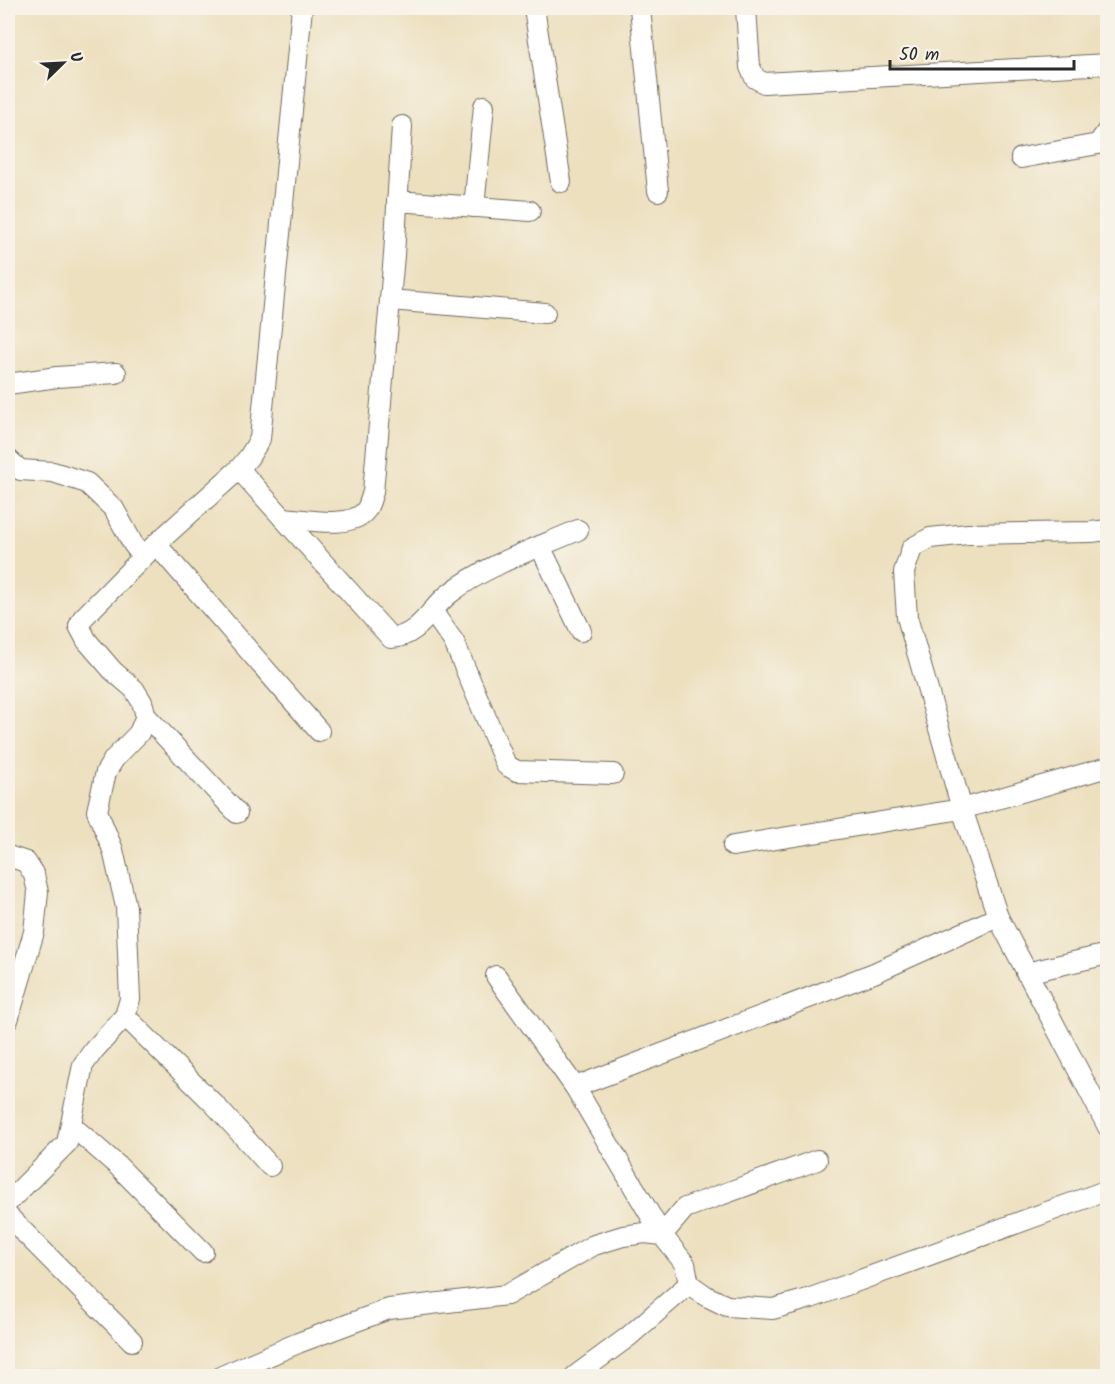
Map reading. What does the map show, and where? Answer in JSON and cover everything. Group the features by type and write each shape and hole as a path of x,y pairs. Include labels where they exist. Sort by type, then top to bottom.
{"street":[{"path":"237,813 146,716 142,702 134,689 113,671 80,632 79,626 83,618 144,548 239,469 249,458 260,439 302,8"},
{"path":"540,8 561,182"},
{"path":"640,8 658,191"},
{"path":"746,8 750,67 755,78 764,83 1107,64"},
{"path":"474,207 484,106"},
{"path":"283,518 334,522 354,521 366,510 373,492 402,126"},
{"path":"1021,158 1098,144 1107,130"},
{"path":"397,201 530,211"},
{"path":"390,300 545,314"},
{"path":"8,384 57,377 116,373"},
{"path":"8,459 20,470 53,472 87,483 114,509 144,548 319,730"},
{"path":"239,469 392,638 400,638 413,631 448,595 474,577 578,530"},
{"path":"1107,530 968,534 930,538 912,548 904,572 907,617 962,809 998,917 1107,1127"},
{"path":"540,546 581,632"},
{"path":"432,611 454,642 506,765 517,771 613,774"},
{"path":"8,1202 67,1143 83,1065 125,1016 130,999 126,907 113,850 97,811 106,772 114,759 139,733 146,716"},
{"path":"733,846 962,809 1107,767"},
{"path":"8,856 26,862 34,875 38,892 34,932 15,973 8,1020"},
{"path":"575,1087 874,973 998,917"},
{"path":"1026,973 1107,954"},
{"path":"496,976 575,1087 662,1235 685,1264 689,1284 706,1296 727,1306 773,1309 811,1298 1107,1190"},
{"path":"125,1016 215,1105 270,1166"},
{"path":"72,1126 118,1166 203,1252"},
{"path":"662,1235 685,1208 817,1160"},
{"path":"8,1216 132,1341"},
{"path":"222,1377 297,1343 388,1309 507,1295 594,1245 623,1236 645,1233 662,1235"},
{"path":"575,1377 628,1337 689,1284"}]}
